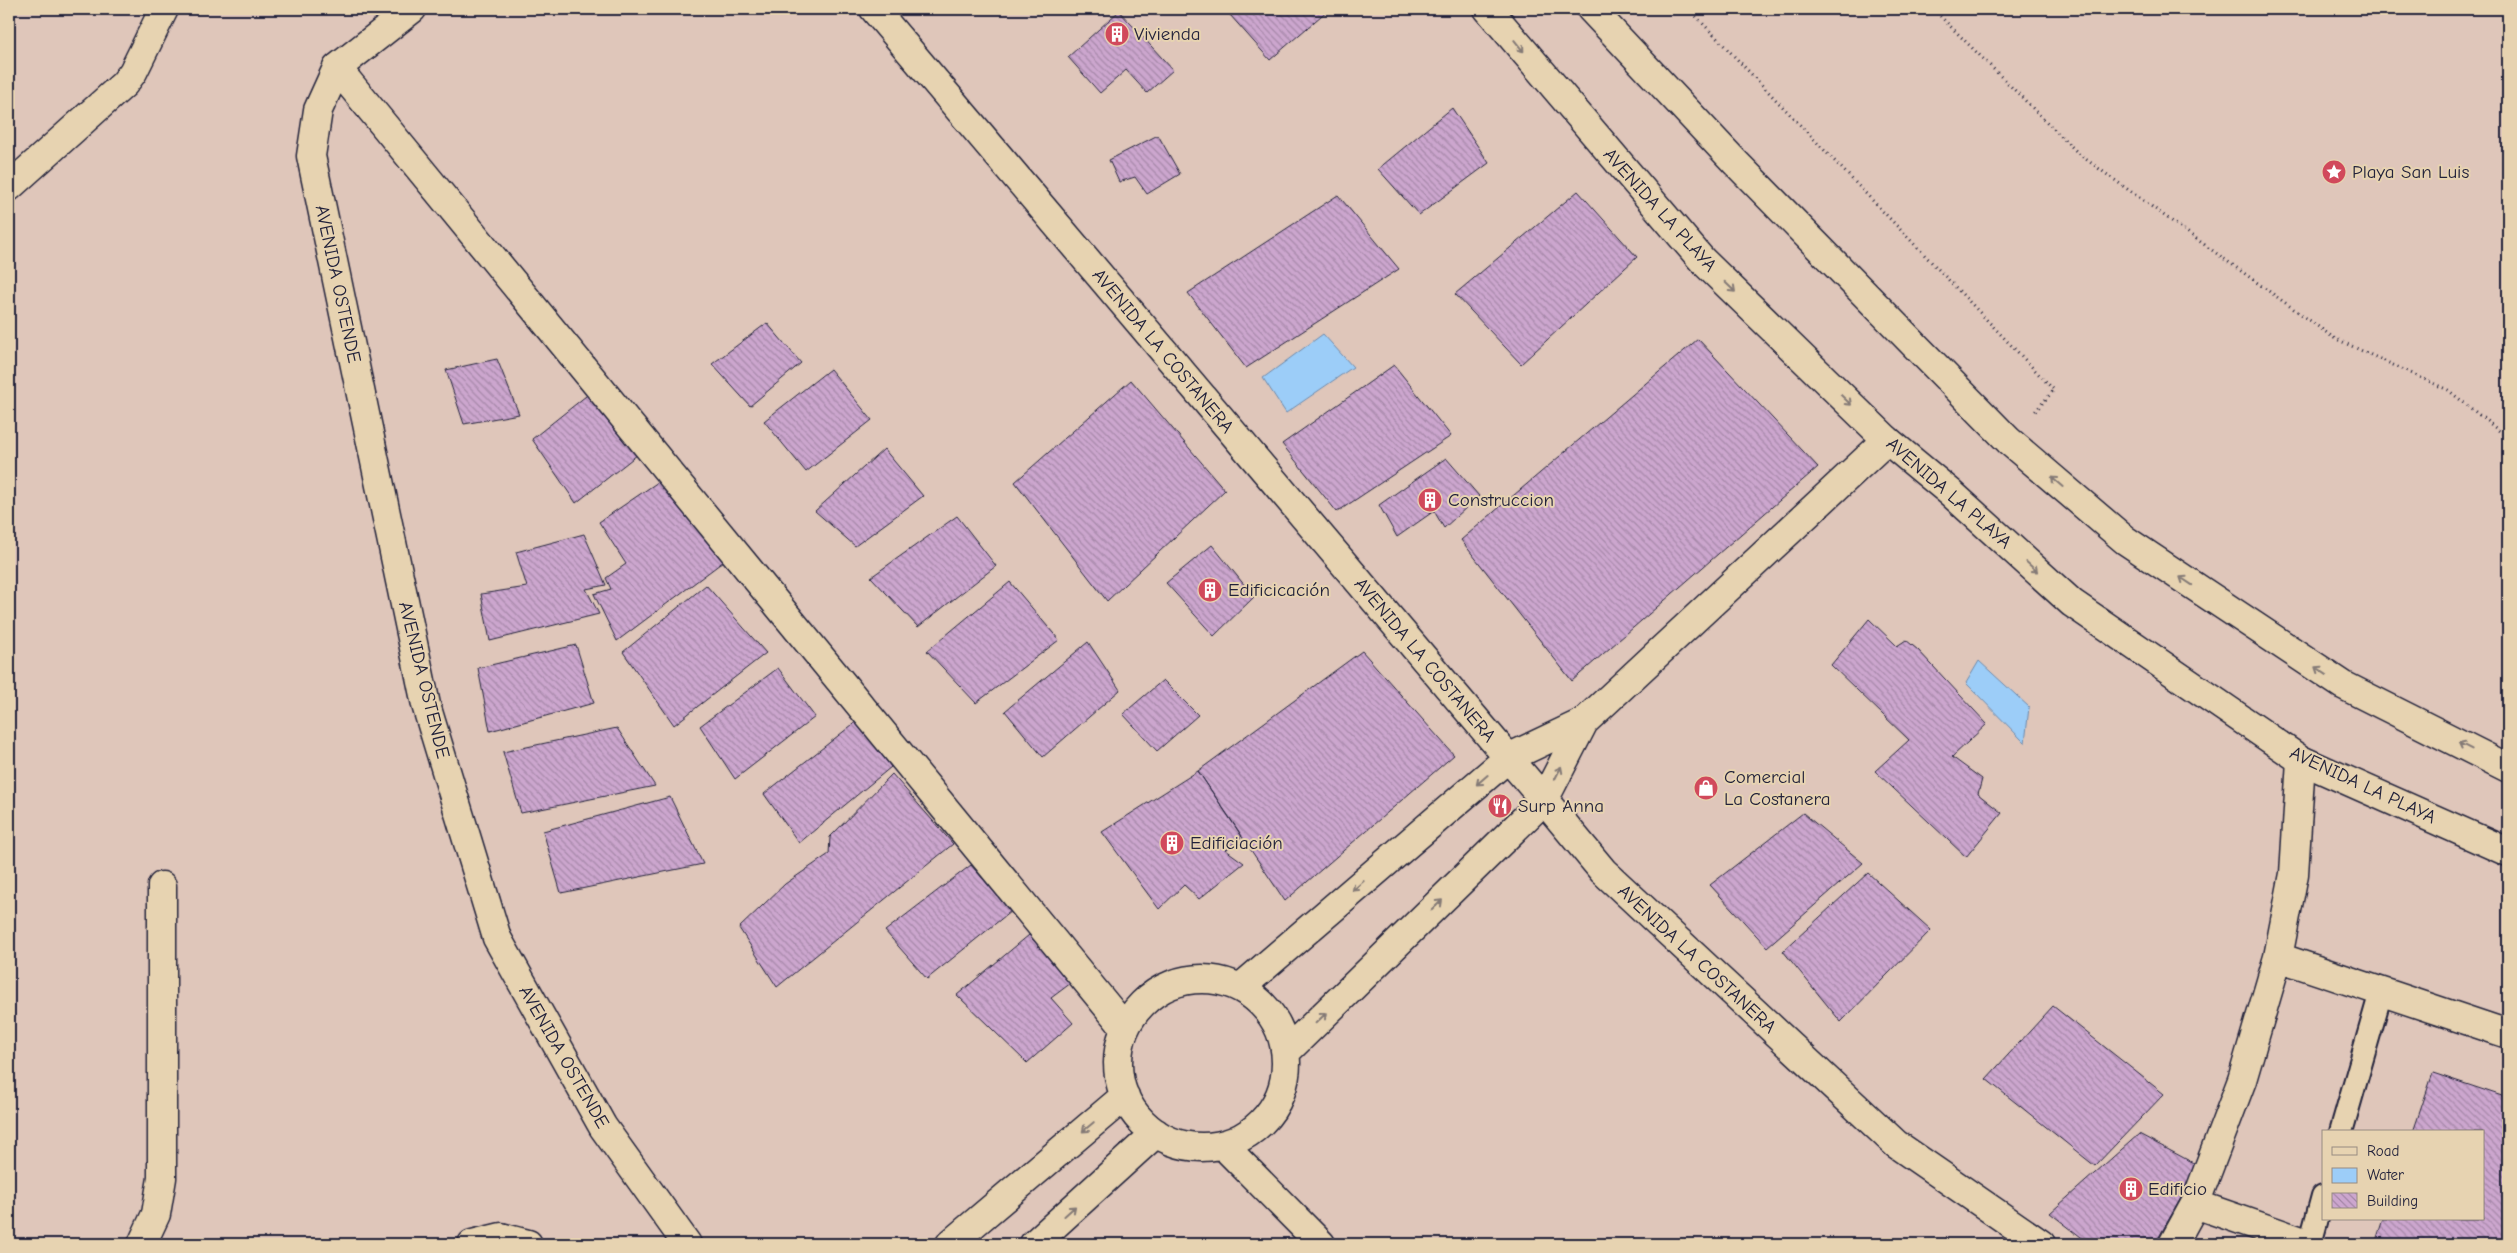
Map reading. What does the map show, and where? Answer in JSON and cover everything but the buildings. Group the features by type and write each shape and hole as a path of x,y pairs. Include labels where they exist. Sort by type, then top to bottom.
{"street":[{"path":"9,187 124,84 133,72 164,9"},
{"path":"412,9 337,68 1125,1028"},
{"name":"AVENIDA LA COSTANERA","path":"874,9 1544,800 1602,872 1896,1144 2041,1244"},
{"name":"AVENIDA LA PLAYA","path":"1488,9 1702,260 1887,440 1951,493 2072,603 2302,760 2508,852"},
{"path":"1591,9 1735,162 2009,441 2125,540 2343,685 2508,768"},
{"name":"AVENIDA OSTENDE","path":"337,68 318,110 311,156 426,705 497,938 602,1127 687,1244"},
{"path":"1240,988 1508,758 1584,722 1887,440"},
{"path":"1286,1052 1544,800 1584,722"},
{"path":"2174,1244 2195,1204 2242,1080 2278,957 2294,874 2302,760"},
{"path":"142,1244 156,1214 162,1178 162,886"},
{"path":"2278,957 2508,1034"},
{"path":"1196,978 1218,980 1240,988 1257,999 1271,1014 1281,1032 1286,1052 1286,1073 1283,1086 1272,1110 1259,1126 1242,1137 1223,1145 1200,1147 1177,1143 1156,1133 1138,1116 1125,1096 1119,1073 1119,1050 1125,1028 1137,1009 1154,994 1174,983 1196,978"},
{"path":"950,1244 1125,1096"},
{"path":"1034,1244 1156,1133"},
{"path":"1223,1145 1320,1244"},
{"path":"2195,1204 2310,1244"},
{"path":"472,1244 501,1237 528,1244"}],"lane":[{"path":"2342,1130 2381,992"},
{"path":"2310,1244 2322,1200"}],"path":[{"path":"1689,9 2054,390 2009,441"},
{"path":"1933,9 2080,155 2334,338 2448,390 2508,438"}],"water":[{"path":"1323,334 1353,367 1286,413 1263,378"},
{"path":"1979,661 2029,707 2025,743 1966,683"}],"place":[{"name":"Vivienda","path":"1117,34"},
{"name":"Playa San Luis","path":"2334,172"},
{"name":"Construccion","path":"1430,500"},
{"name":"Edificicación","path":"1210,590"},
{"name":"Comercial La Costanera","path":"1706,788"},
{"name":"Surp Anna","path":"1500,806"},
{"name":"Edificiación","path":"1172,843"},
{"name":"Edificio","path":"2131,1189"}]}
